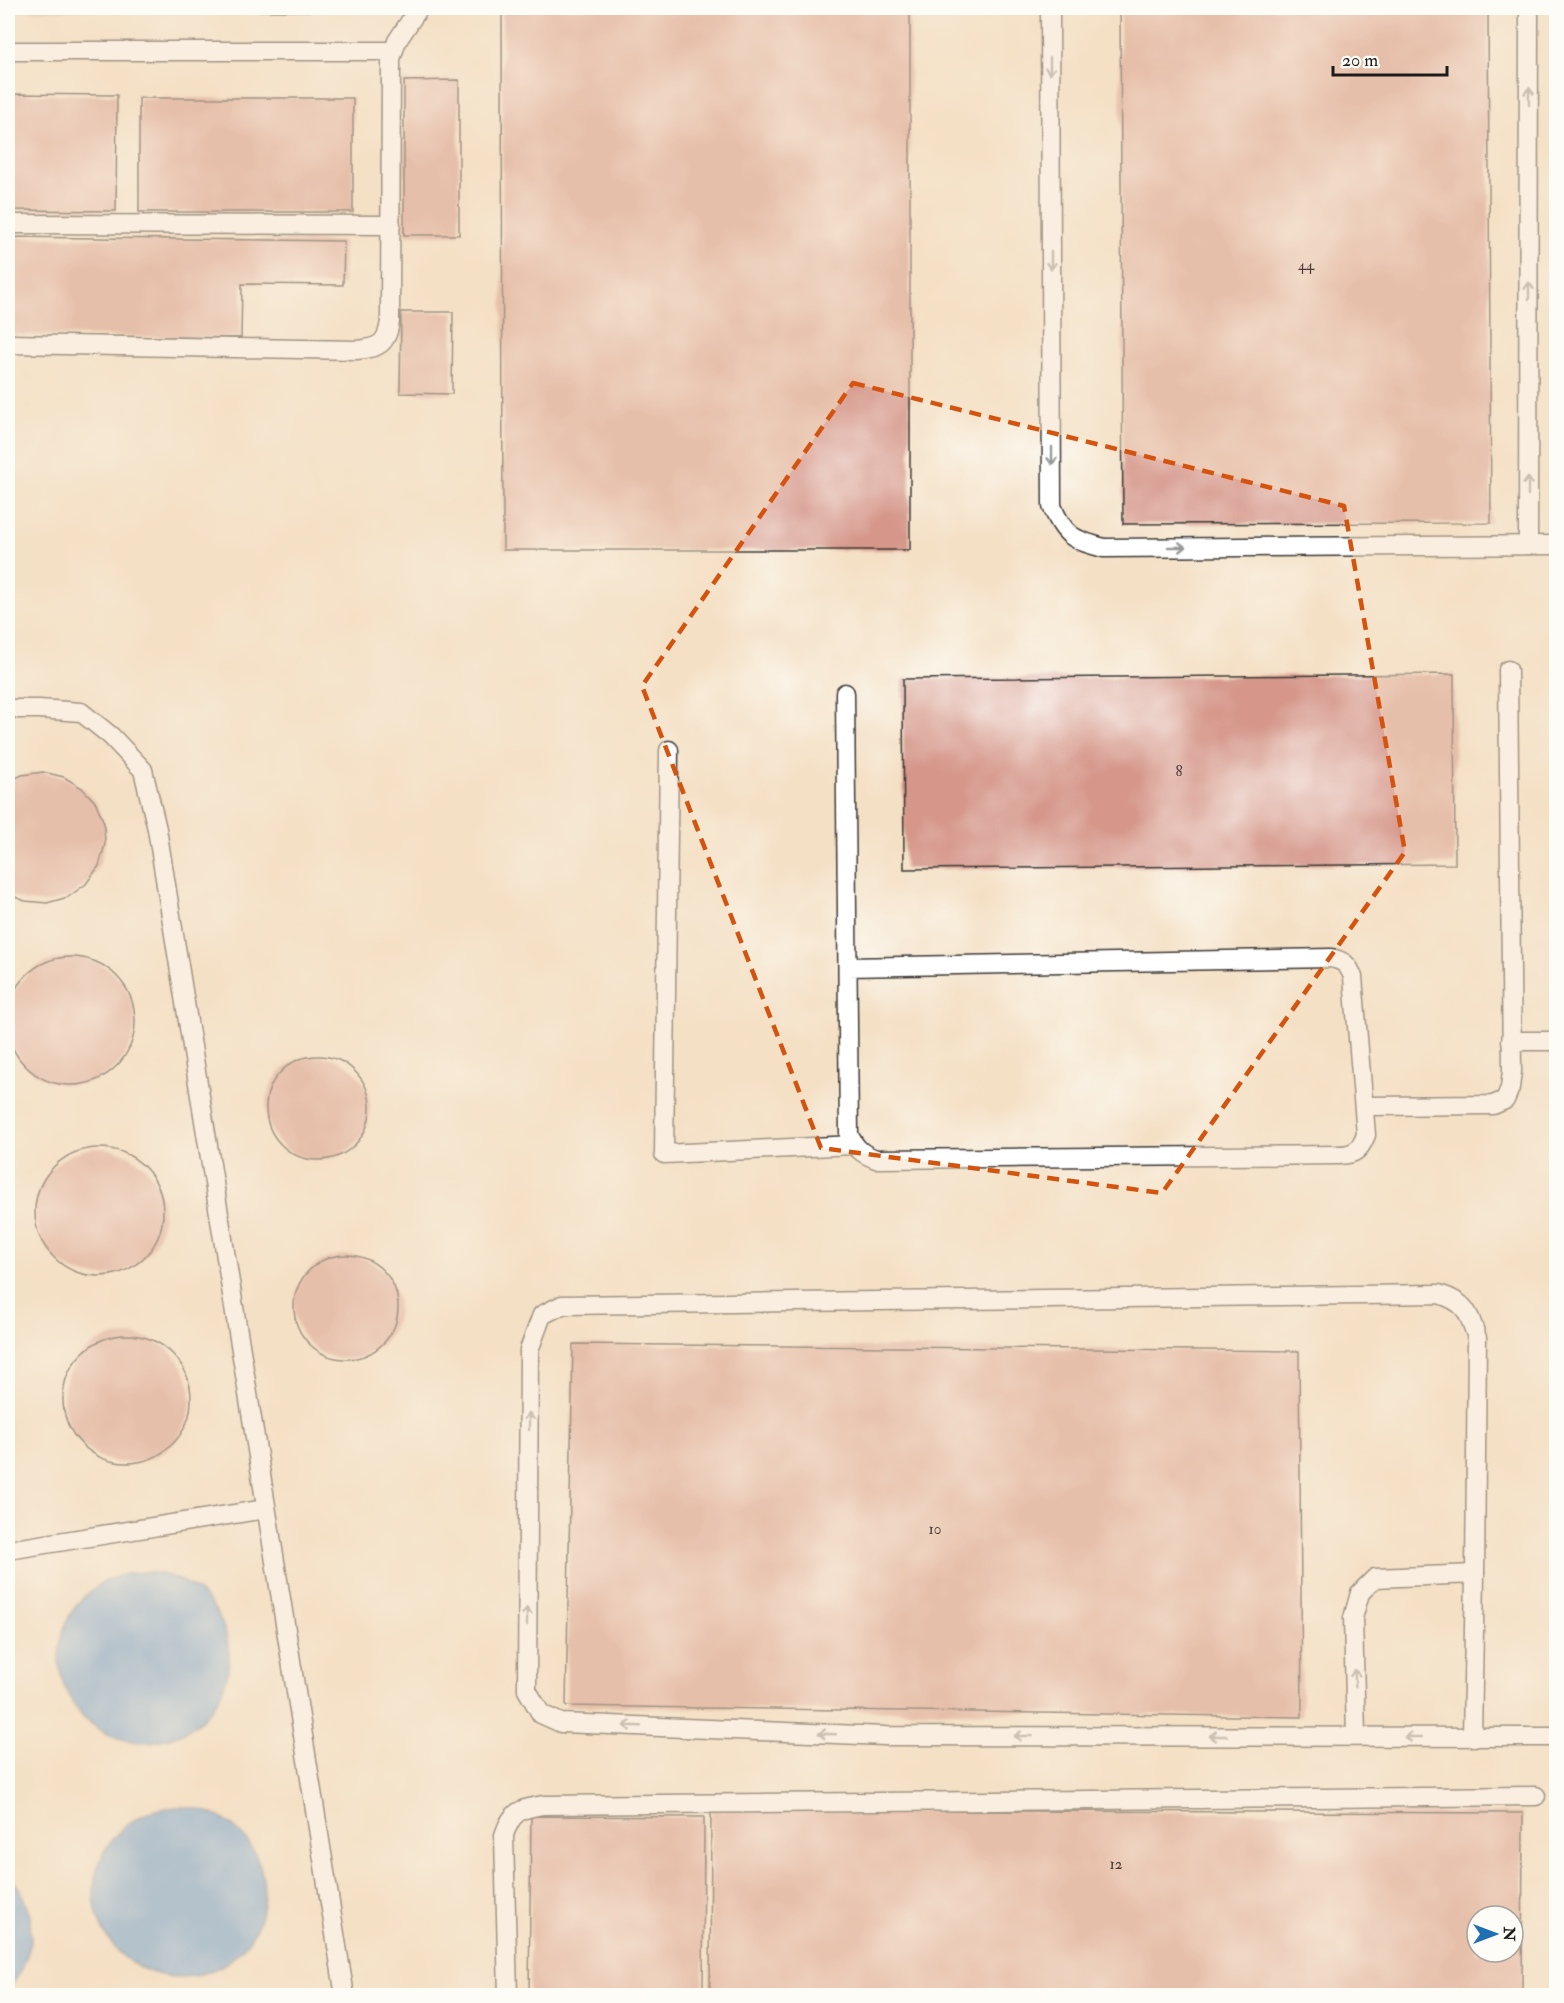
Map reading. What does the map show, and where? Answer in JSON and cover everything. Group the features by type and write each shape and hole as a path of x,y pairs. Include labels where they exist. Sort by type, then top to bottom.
{"lane":[{"path":"8,344 373,348 381,344 388,331 392,51 419,8"},
{"path":"1050,8 1052,506 1060,527 1079,542 1104,548 1557,545"},
{"path":"1528,545 1529,8"},
{"path":"8,51 392,51"},
{"path":"8,224 391,225"},
{"path":"1365,1106 1493,1105 1505,1100 1510,1088 1512,1071 1508,670"},
{"path":"845,693 849,1135 854,1145 864,1155 876,1159 1351,1155 1361,1147 1366,1135 1353,977 1348,965 1341,960 1331,958 848,967"},
{"path":"8,709 81,712 111,736 143,770 159,841 345,1995"},
{"path":"669,750 664,1154 854,1145"},
{"path":"1511,1041 1557,1041"},
{"path":"1472,1737 1476,1574 1477,1338 1469,1316 1457,1299 1439,1294 562,1305 542,1315 529,1350 527,1690 541,1714 561,1723 885,1736 1356,1736 1472,1737 1557,1737"},
{"path":"8,1550 266,1509"},
{"path":"1356,1736 1353,1618 1360,1593 1375,1578 1476,1574"},
{"path":"508,1995 504,1835 509,1820 521,1809 567,1804 1536,1796"}],"highlighted area":[{"path":"853,383 1344,506 1405,852 1162,1193 821,1148 642,686"}],"water":[{"path":"144,1572 177,1578 204,1597 223,1624 229,1657 223,1690 204,1717 177,1736 144,1742 111,1736 84,1717 65,1690 59,1657 65,1624 84,1597 111,1578"},
{"path":"179,1807 212,1813 239,1832 258,1859 264,1892 258,1925 239,1952 212,1971 179,1977 146,1971 119,1952 100,1925 94,1892 100,1859 119,1832 146,1813"},
{"path":"8,1872 21,1891 30,1916 31,1943 22,1970 8,1990"}],"building":[{"path":"8,8 362,8 362,11 8,10"},
{"path":"502,8 910,8 910,550 503,550"},
{"path":"1120,8 1488,8 1491,523 1123,524"},
{"path":"459,80 459,235 404,235 404,81"},
{"path":"8,94 117,95 116,211 8,210"},
{"path":"139,98 353,98 353,212 139,212"},
{"path":"8,237 344,241 343,285 242,284 241,338 8,335"},
{"path":"401,312 453,312 452,394 400,393"},
{"path":"1454,674 1455,864 904,869 903,679"},
{"path":"43,772 64,777 82,788 96,803 104,823 105,844 99,866 86,884 68,897 47,903 25,901 8,894 8,782 22,775"},
{"path":"71,957 96,961 117,975 131,996 135,1021 131,1046 117,1067 96,1081 71,1085 46,1081 25,1067 11,1046 7,1021 11,996 25,975 46,961"},
{"path":"318,1056 338,1060 355,1071 366,1088 370,1108 366,1128 355,1145 338,1156 318,1160 298,1156 281,1145 270,1128 266,1108 270,1088 281,1071 298,1060"},
{"path":"99,1148 124,1152 145,1166 159,1187 163,1212 159,1237 145,1258 124,1272 99,1276 74,1272 53,1258 39,1237 35,1212 39,1187 53,1166 74,1152"},
{"path":"346,1255 366,1259 383,1270 394,1287 398,1307 394,1327 383,1344 366,1355 346,1359 326,1355 309,1344 298,1327 294,1307 298,1287 309,1270 326,1259"},
{"path":"127,1335 152,1339 173,1353 187,1374 191,1399 187,1424 173,1445 152,1459 127,1463 102,1459 81,1445 67,1424 63,1399 67,1374 81,1353 102,1339"},
{"path":"573,1344 1299,1351 1302,1717 566,1706"},
{"path":"711,1810 1523,1813 1523,1904 1465,1904 1465,1964 1522,1964 1522,1996 710,1996"},
{"path":"531,1816 704,1817 703,1996 529,1996"}]}
